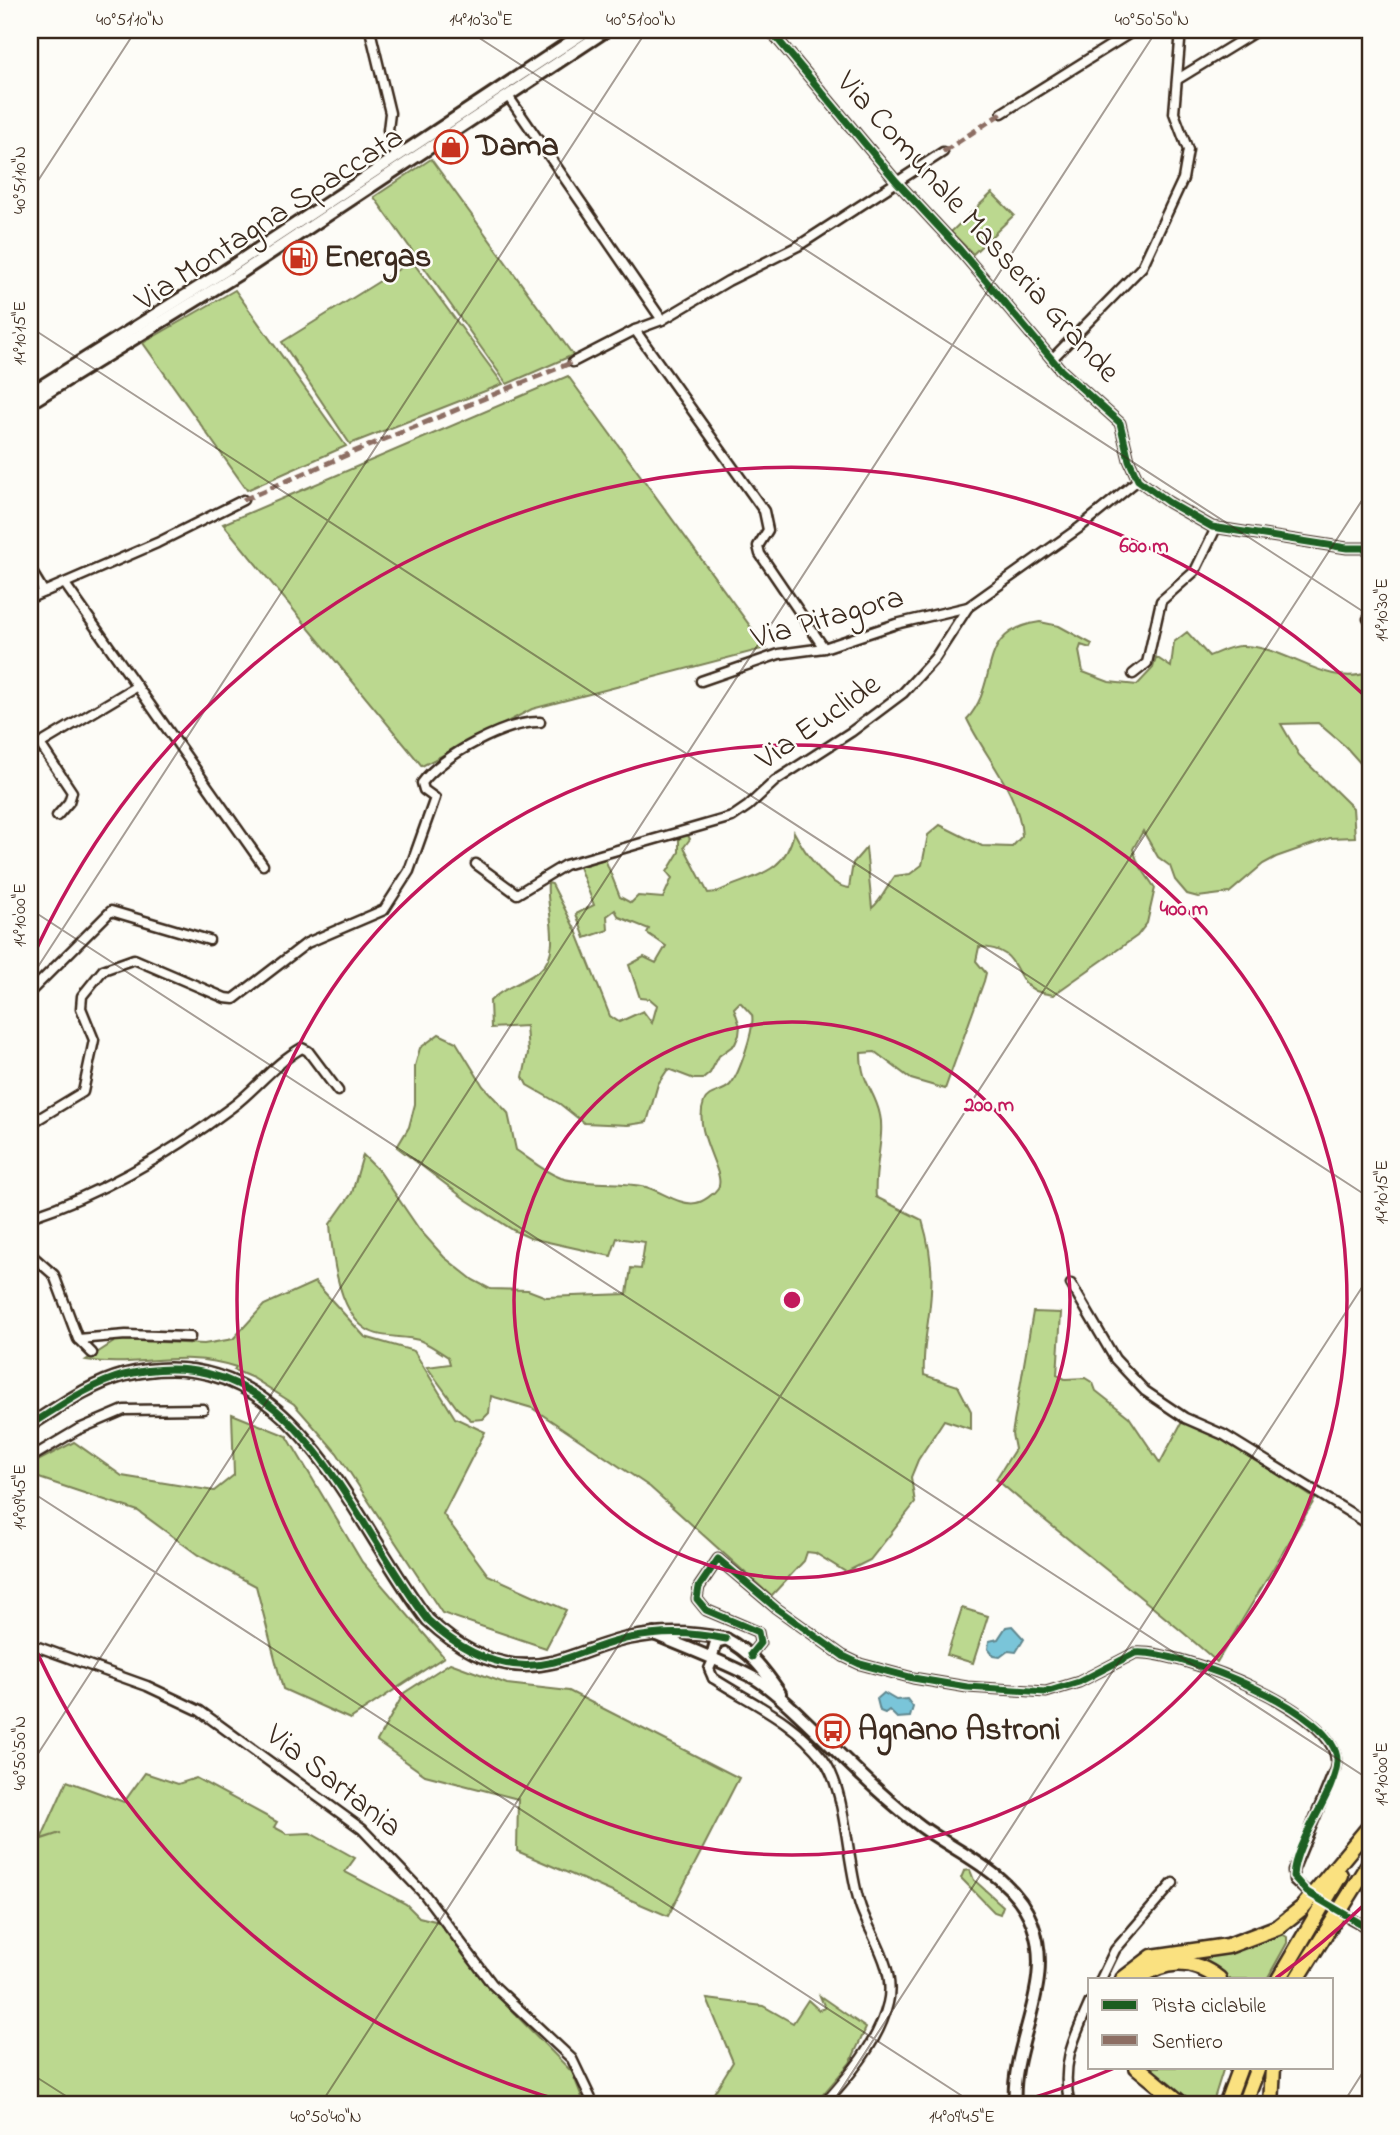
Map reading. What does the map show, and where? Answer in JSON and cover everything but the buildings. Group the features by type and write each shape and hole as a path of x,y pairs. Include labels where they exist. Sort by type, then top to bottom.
{"highway":[{"path":"1125,1978 1152,1957 1228,1946 1278,1927 1311,1899 1370,1828"},
{"path":"1280,1978 1321,1905 1370,1828"},
{"path":"1309,1978 1370,1862"},
{"path":"1298,1978 1345,1913"},
{"path":"1140,1978 1160,1966 1182,1963 1205,1969 1218,1978"},
{"path":"1126,2068 1168,2105"},
{"path":"1138,2068 1183,2105"},
{"path":"1217,2105 1229,2068"},
{"path":"1226,2105 1240,2068"},
{"path":"1244,2105 1258,2068"},
{"path":"1271,2105 1273,2068"}],"street":[{"path":"370,30 390,113 388,130 396,156"},
{"name":"Via Montagna Spaccata","path":"30,393 223,271 588,30"},
{"name":"Via Montagna Spaccata","path":"30,403 239,274 607,30"},
{"name":"Via Comunale Masseria Grande","path":"770,30 896,181 960,250 1052,359 1120,422 1126,453 1139,480 1168,502 1216,528 1361,550 1370,548"},
{"path":"1002,113 1135,30"},
{"path":"1052,359 1142,267 1165,219 1188,158 1174,113 1181,30"},
{"path":"1178,79 1186,77 1258,30"},
{"path":"508,96 662,320"},
{"path":"573,362 635,330 662,320 728,281 805,242 943,152"},
{"path":"635,330 764,511 768,529 758,546 760,554 824,649"},
{"name":"Via Euclide","path":"476,864 517,894 565,865 732,817 775,780 851,732 904,693 935,658 968,607 1079,528 1139,480"},
{"path":"30,598 243,500"},
{"path":"1133,674 1147,663 1161,601 1195,571 1216,528"},
{"path":"30,569 44,592"},
{"path":"65,584 263,865"},
{"name":"Via Pitagora","path":"701,681 779,654 824,649 897,624 968,607"},
{"path":"57,816 69,802 72,792 40,744 137,686"},
{"path":"30,1124 83,1092 94,1040 81,1008 82,996 103,970 134,959 234,999 307,943 384,910 409,871 420,843 435,799 424,790 422,783 433,768 460,751 518,725 540,722"},
{"path":"30,992 111,911 209,940"},
{"path":"30,1217 102,1189 132,1173 233,1106 302,1048 308,1051 338,1091"},
{"path":"30,1254 54,1275 78,1339 92,1353"},
{"path":"1071,1284 1115,1359 1145,1391 1185,1418 1224,1435 1370,1525"},
{"path":"78,1339 126,1335 190,1337"},
{"path":"30,1424 96,1386 124,1375 191,1370 227,1380 274,1406 311,1443 415,1603 444,1635 460,1646 486,1659 513,1664 552,1662 620,1640 677,1631 726,1639 749,1653 787,1704"},
{"path":"30,1458 77,1430 124,1410 202,1409"},
{"path":"736,1670 748,1665 749,1653 761,1643 758,1632 706,1610 697,1599 699,1587 718,1559 776,1608 843,1656 860,1664 913,1678 967,1687 1046,1692 1079,1682 1135,1653 1145,1652 1223,1672 1312,1723 1337,1754 1335,1769 1293,1871 1294,1880 1307,1892"},
{"path":"654,1634 755,1679 787,1704 885,1797 935,1836 996,1876 1025,1909 1035,1935 1040,1971 1016,2076 1014,2105"},
{"path":"726,1639 716,1642 716,1660 709,1669 713,1678 773,1712 811,1746 831,1772 861,1907 887,1969 888,2003 879,2025 851,2073 823,2105"},
{"name":"Via Sartania","path":"30,1644 147,1686 200,1711 362,1829 425,1895 492,1984 572,2059 594,2105"},
{"path":"1101,1978 1115,1950 1173,1883"},
{"path":"1345,1913 1370,1929"},
{"path":"1070,2105 1064,2073 1075,2035 1088,2007"}],"green space":[{"path":"431,159 573,355 507,384 374,197"},
{"path":"992,193 1014,215 973,254 951,232"},
{"path":"412,261 503,384 350,444 282,342"},
{"path":"235,290 346,446 247,490 143,343"},
{"path":"568,376 766,648 532,709 422,766 223,524"},
{"path":"1040,622 1059,626 1092,644 1090,648 1081,645 1079,651 1083,672 1109,682 1137,685 1153,668 1156,657 1171,667 1174,642 1187,632 1209,656 1236,646 1257,647 1337,675 1353,676 1370,672 1370,774 1346,747 1318,723 1281,724 1299,755 1353,808 1355,837 1330,838 1276,857 1263,864 1229,893 1198,897 1187,894 1175,880 1170,866 1158,857 1143,831 1133,849 1138,863 1155,888 1147,923 1137,936 1053,995 1036,991 1028,985 1003,952 979,947 976,961 986,973 945,1089 911,1079 875,1052 861,1053 863,1072 878,1106 881,1124 876,1197 922,1220 928,1246 931,1282 924,1375 958,1386 971,1411 971,1429 944,1420 918,1460 911,1477 915,1503 870,1560 846,1572 815,1553 807,1552 804,1561 771,1596 650,1487 532,1408 491,1396 489,1413 483,1419 471,1420 457,1408 427,1367 450,1364 448,1357 419,1340 378,1334 356,1321 338,1281 330,1224 352,1193 363,1155 380,1172 419,1229 444,1257 473,1280 490,1289 528,1290 546,1297 627,1294 631,1268 641,1269 645,1242 617,1238 611,1256 530,1238 465,1199 397,1147 409,1127 415,1104 415,1066 420,1048 439,1034 456,1042 483,1086 508,1113 516,1150 561,1178 646,1187 690,1203 699,1202 714,1193 718,1188 718,1173 702,1127 702,1114 706,1098 730,1085 742,1062 749,1040 752,1015 740,1002 734,1008 740,1026 739,1035 735,1044 719,1056 710,1073 703,1079 694,1079 668,1069 658,1084 647,1122 628,1125 584,1123 560,1104 527,1085 523,1077 528,1053 526,1026 491,1028 490,1001 541,969 551,951 548,883 552,884 577,933 610,1016 619,1022 643,1011 652,1023 657,1005 650,999 640,998 629,965 644,957 656,963 666,946 647,933 649,929 619,917 615,910 607,916 608,930 585,938 576,914 594,905 579,867 605,859 620,897 631,903 638,896 663,898 672,878 667,872 679,852 679,834 686,832 690,839 684,847 708,893 717,892 775,866 790,847 794,832 810,858 825,874 841,886 849,888 853,863 866,848 872,908 895,876 910,874 922,865 928,835 940,825 982,846 1012,847 1022,836 1015,805 967,719 977,705 997,647 1019,627"},
{"path":"315,1282 365,1337 414,1351 455,1418 485,1432 443,1514 488,1575 566,1610 546,1648 442,1613 337,1453 294,1404 253,1378 234,1370 236,1367 197,1359 124,1362 86,1360 117,1340 204,1344 233,1339 264,1305"},
{"path":"1033,1312 1061,1313 1057,1375 1065,1379 1085,1378 1093,1383 1096,1391 1129,1417 1160,1463 1183,1420 1222,1438 1315,1499 1217,1662 996,1479 1015,1449 1012,1434"},
{"path":"232,1414 287,1436 362,1562 444,1657 350,1719 283,1689 256,1586 198,1555 138,1511 30,1475 30,1465 74,1442 122,1476 214,1491 234,1475"},
{"path":"962,1608 988,1616 973,1663 947,1655"},
{"path":"450,1663 507,1684 569,1691 739,1778 668,1916 517,1851 518,1799 425,1775 377,1741 404,1693"},
{"path":"145,1773 178,1784 196,1778 277,1822 274,1827 287,1834 310,1833 355,1858 345,1872 406,1904 419,1917 439,1922 507,2006 572,2072 585,2105 30,2105 30,1843 60,1833 41,1839 67,1781 124,1802"},
{"path":"970,1870 974,1880 1003,1906 1000,1914 994,1912 961,1878 964,1871"},
{"path":"1280,1933 1287,1937 1287,1943 1268,1978 1225,1978 1190,1957 1237,1950"},
{"path":"820,1996 866,2028 850,2063 814,2105 698,2105 714,2093 733,2062 707,1999 763,2006 793,2023 808,2000 819,2010 825,2008"},
{"path":"1146,2068 1224,2068 1212,2105 1191,2105"}],"water":[{"path":"1012,1626 1024,1639 1016,1652 1008,1651 1000,1657 994,1656 988,1649 989,1641 998,1639 1006,1627"},
{"path":"884,1693 896,1700 907,1699 913,1707 910,1717 897,1718 889,1710 885,1713 880,1711 877,1699"}],"marked path":[{"path":"943,152 1002,113"},
{"path":"243,500 573,362"}],"cycle path":[{"path":"770,30 896,181 960,250 1061,370 1120,423 1129,460 1138,480 1168,502 1212,527 1347,548 1370,548"},
{"path":"30,1425 87,1390 124,1375 182,1369 231,1381 272,1407 309,1443 341,1486 428,1620 470,1651 502,1662 536,1665 554,1662 611,1643 654,1634 678,1633 726,1639"},
{"path":"752,1657 751,1654 760,1643 758,1632 706,1610 697,1599 699,1587 718,1559 776,1608 843,1656 860,1664 913,1678 967,1687 1046,1692 1079,1682 1135,1653 1156,1654 1185,1661 1253,1687 1313,1723 1331,1743 1337,1762 1330,1788 1300,1848 1293,1876 1307,1892 1370,1929"}],"place":[{"name":"Dama","path":"451,147"},
{"name":"Energas","path":"300,258"},
{"name":"Agnano Astroni","path":"833,1731"}]}
